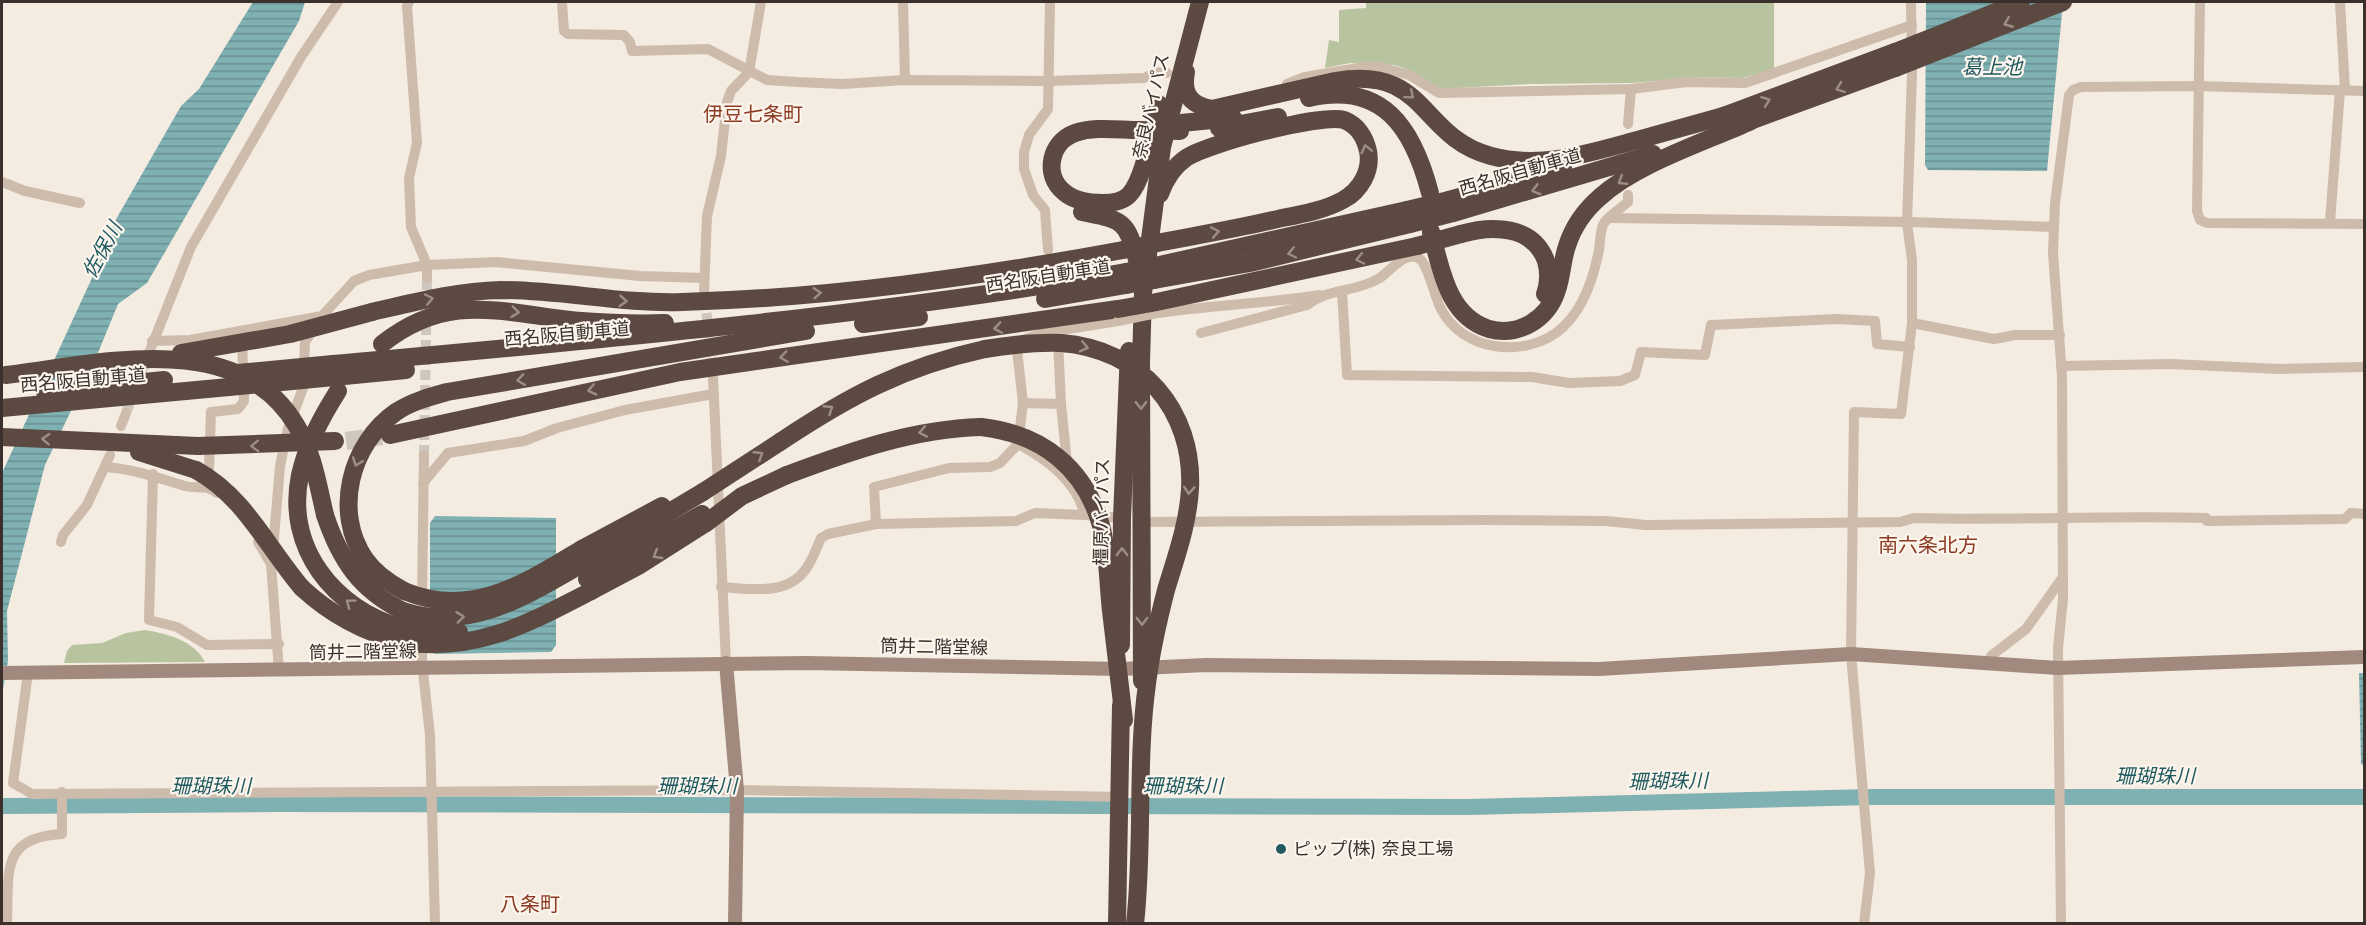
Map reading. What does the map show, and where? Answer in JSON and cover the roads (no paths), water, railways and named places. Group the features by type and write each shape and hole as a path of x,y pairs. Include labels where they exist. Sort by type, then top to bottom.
{"highway":[{"name":"奈良バイパス","path":"1159,104 1187,2"},
{"name":"奈良バイパス","path":"1151,222 1168,120 1200,2"},
{"path":"1204,2 1187,66 1185,92 1191,101 1232,123 1257,128 1277,112 1351,78 1380,79 1405,90 1443,128 1470,148 1488,155 1525,162 1562,160 1731,114"},
{"name":"西名阪自動車道","path":"335,378 623,338 891,308 1128,267 1155,273 1292,254 1408,217 1632,160 1751,121 1895,60 2021,2"},
{"name":"西名阪自動車道","path":"1451,207 1895,60 2062,2"},
{"path":"1140,126 1085,130 1060,142 1052,156 1052,172 1058,186 1070,197 1090,202 1116,202 1128,195 1140,174 1159,104"},
{"name":"橿原バイパス","path":"1118,924 1121,821 1122,518 1128,267 1159,104"},
{"path":"1128,267 1125,226 1113,218 1074,210 1056,200 1045,186 1040,167 1048,141 1068,125 1089,121 1180,127 1232,123 1277,112 1332,105 1353,106 1375,114 1393,129 1406,148 1426,194"},
{"path":"137,362 247,342 442,296 501,290 652,303 833,292 986,273 1128,267 1157,243 1327,208 1357,190 1364,179 1369,155 1366,143 1352,125 1331,118 1277,112 1254,106 1176,166 1160,192 1151,222 1141,326 1142,820 1136,924"},
{"path":"390,435 680,372 1118,315 1417,246 1461,234 1498,228 1517,232 1533,242 1545,258 1549,278 1543,298 1537,306 1519,318 1508,320 1487,317 1472,307 1453,276 1436,230 1444,280 1462,312 1471,320 1490,329 1501,331 1522,328 1532,324 1548,309 1558,289 1570,238 1582,217 1599,197 1641,170 1751,121"},
{"name":"西名阪自動車道","path":"2,408 112,392 228,381 335,378 806,331 970,310 1128,267"},
{"path":"382,344 412,323 443,312 460,310 499,310 581,321 654,323 737,321 891,308"},
{"path":"806,331 447,392 411,404 395,412 367,441 358,457 352,476 349,512 357,542 376,573 404,591 435,601 454,602 494,595 532,579 586,570 704,519 742,496 787,475 896,438 928,431 981,427 1017,433 1043,446 1065,463 1089,494 1097,511 1106,553 1124,720 1124,856 1118,924"},
{"path":"335,378 303,466 297,495 301,534 319,572 333,590 368,615 402,627 438,632 475,629 514,617 586,570 651,510 703,490 726,477 868,387 926,364 984,349 1047,343 1085,347 1103,352 1135,369 1150,381 1173,409 1182,427 1188,448 1190,491 1182,533 1159,619 1143,721 1136,924"},
{"path":"4,375 137,362 183,360 227,368 266,390 288,412 303,436 333,539 349,570 402,627"},
{"name":"西名阪自動車道","path":"2,396 112,392"},
{"path":"2,437 198,446 341,441"},
{"path":"90,442 152,454 198,478 226,489 240,504 282,565 302,588 337,616 378,636 402,627"}],"main road":[{"name":"筒井二階堂線","path":"2,674 726,663 1121,669 1142,666 1206,665 1599,669 1851,654 2058,668 2364,657"},
{"path":"726,663 736,792 735,924"}],"street":[{"path":"137,362 152,341 191,247 301,57 338,2"},
{"path":"409,2 406,6 417,143 409,178 411,226 427,265 427,278"},
{"path":"562,2 564,31 568,34 624,35 630,42 632,51 708,49 767,80 831,84 905,80 1049,81 1144,78 1157,72 1167,73"},
{"path":"704,292 707,216 721,156 727,102 731,92 749,72 761,2"},
{"path":"903,2 905,80"},
{"path":"1048,250 1045,210 1033,195 1024,169 1024,152 1029,135 1048,110 1050,2"},
{"path":"1864,924 1870,873 1851,654 1855,522 1854,412 1901,414 1912,323 1912,260 1907,223 1912,75 1911,2"},
{"path":"2200,2 2197,212 2200,220 2207,223 2364,224"},
{"path":"2330,222 2342,90 2340,2"},
{"path":"1287,84 1347,68 1379,67 1409,75 1439,93 1631,89 1686,82 1745,83 1912,25"},
{"path":"2061,924 2058,668 2063,577 2061,366 2054,226 2070,92 2078,88 2198,86 2364,91"},
{"path":"1628,123 1631,89"},
{"path":"2,182 25,191 80,203"},
{"path":"1152,308 1281,301 1342,291 1378,279 1406,257 1415,257 1422,260 1443,312 1467,337 1503,348 1523,346 1554,334 1569,322 1581,306 1598,258 1604,224 1628,202 1628,195"},
{"path":"1611,218 2054,226"},
{"path":"279,671 279,644 271,564 280,466 288,428 303,388 305,342 322,316 354,281 369,275 427,265 496,262 640,276 704,278"},
{"path":"1342,291 1347,375 1532,377 1569,383 1620,381 1635,375 1641,352 1705,355 1711,325 1837,319 1875,321 1877,344 1910,346"},
{"path":"1201,333 1306,305 1320,295"},
{"path":"876,524 874,487 949,468 990,467 999,463 1018,444 1023,403 1017,350 1022,339 1118,315"},
{"path":"152,341 190,340 322,316"},
{"path":"1912,323 1994,339 2015,335 2060,334"},
{"path":"105,467 153,474 188,487 209,468 211,412 238,408 244,401 242,332"},
{"path":"1058,336 1061,404 1069,482"},
{"path":"2061,366 2171,364 2280,369 2364,367"},
{"path":"712,377 726,663"},
{"path":"423,483 447,453 524,441 557,428 625,410 713,394"},
{"path":"1023,403 1061,404"},
{"path":"121,426 126,413"},
{"path":"1018,444 1035,453 1069,482 1081,500 1085,515"},
{"path":"61,542 63,535 87,505 110,455"},
{"path":"424,455 422,669 430,735 435,924"},
{"path":"153,474 149,620 177,627 207,645 279,644"},
{"path":"198,478 234,511 271,564"},
{"path":"721,587 776,589 802,575 821,538 828,534 876,524 1016,521 1035,513 1122,518"},
{"path":"1142,522 1495,520 1606,521 1646,525 1900,522 1914,518 2000,520 2062,516 2206,518 2207,521 2344,519 2351,513 2364,514"},
{"path":"1988,664 1991,656 2026,629 2063,577"},
{"path":"24,673 13,783 32,794 736,792 1121,798"},
{"path":"7,924 13,853 23,842 33,837 62,834 62,795"}],"water":[{"path":"253,2 305,2 299,21 147,283 118,304 93,365 45,465 7,611 8,661 2,695 2,473 104,252 107,235 181,106 199,89"},
{"name":"葛上池","path":"1926,2 2063,2 2047,171 1928,170 1925,165"},
{"path":"435,516 556,518 556,645 551,652 435,654 430,649 430,523"},
{"path":"2359,673 2364,673 2364,766 2361,764"}],"waterway":[{"name":"珊瑚珠川","path":"2,806 277,804 1469,807 1872,797 2364,797"}],"tunnel":[{"path":"424,455 427,278"},
{"path":"705,298 712,372"},
{"path":"126,413 145,363"},
{"path":"346,441 382,436"}],"place":[{"name":"ピップ(株) 奈良工場","path":"1281,849"}],"district":[{"name":"伊豆七条町","path":"753,114"},
{"name":"南六条北方","path":"1928,545"},
{"name":"八条町","path":"530,904"}],"water label":[{"name":"佐保川","path":"102,250"}]}
